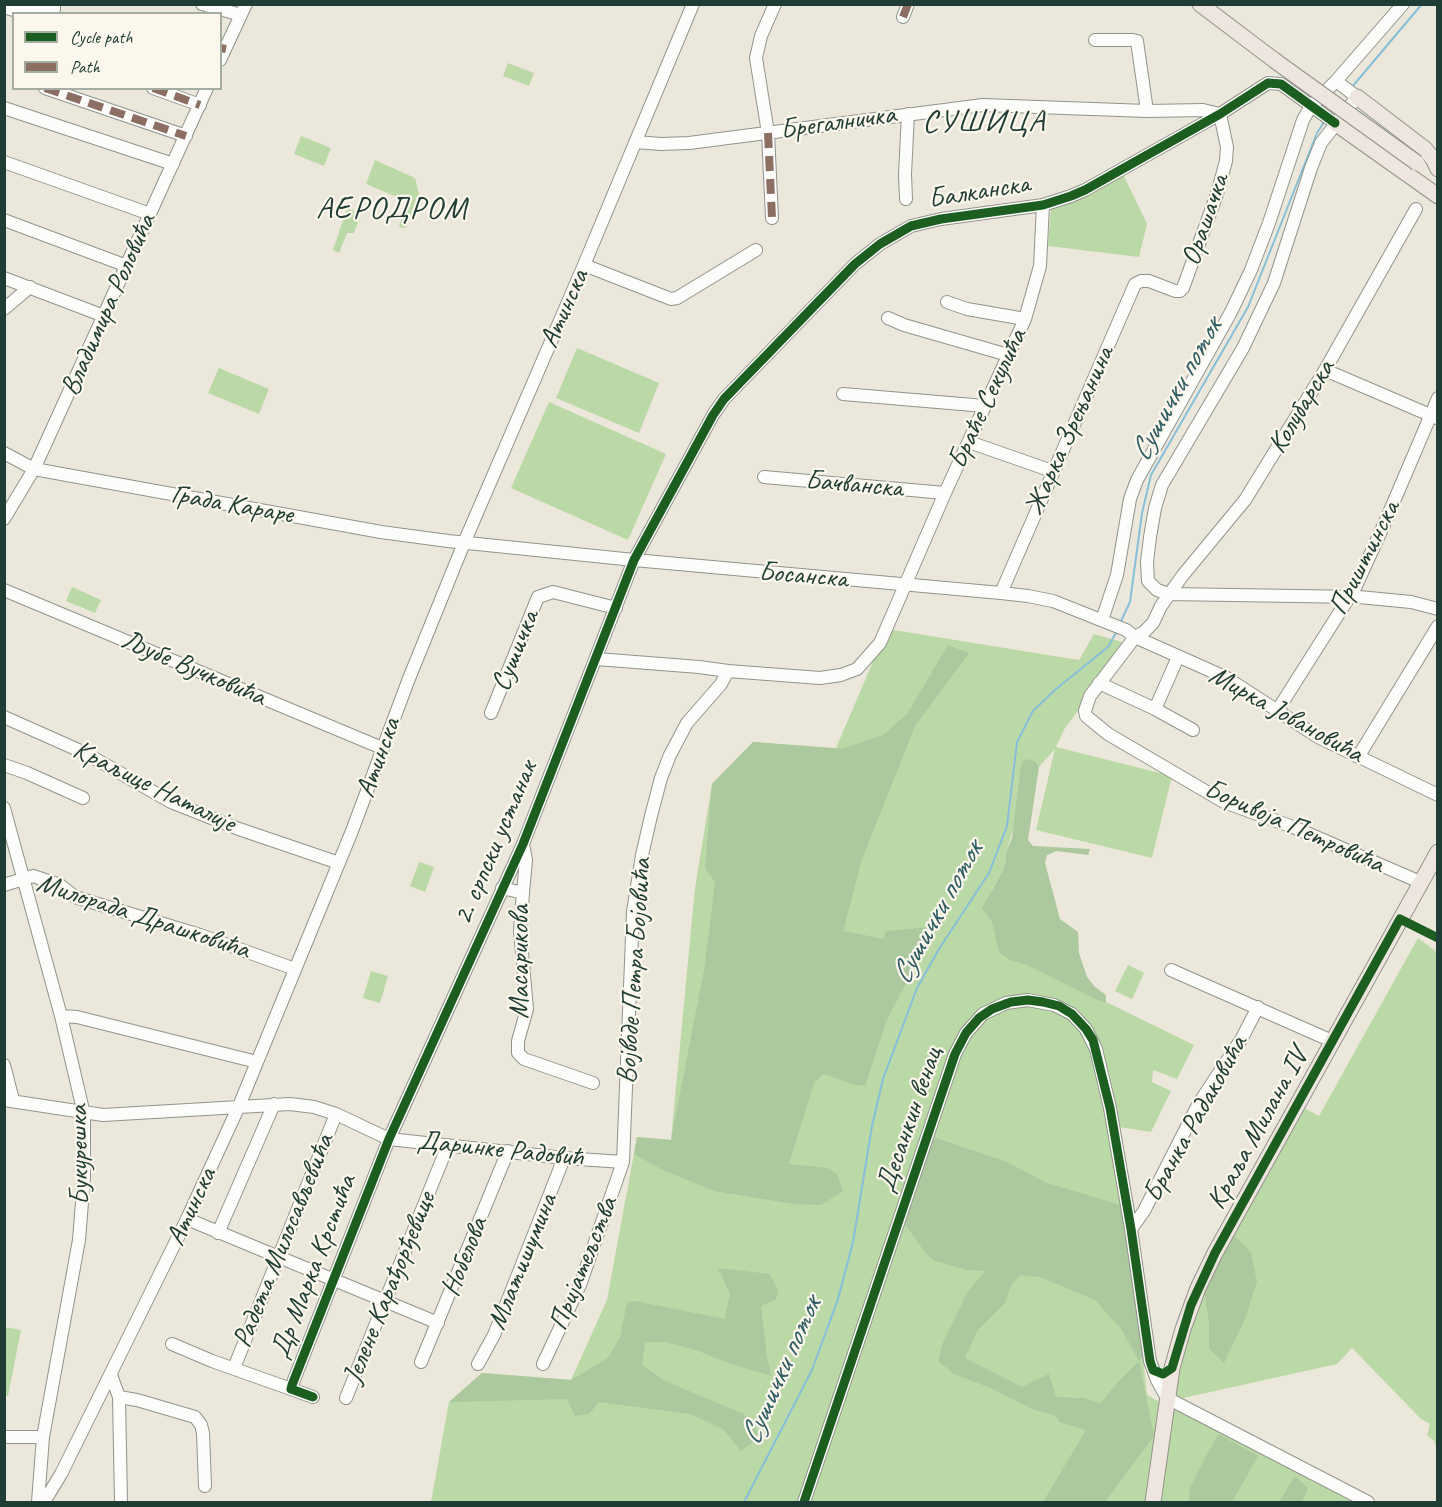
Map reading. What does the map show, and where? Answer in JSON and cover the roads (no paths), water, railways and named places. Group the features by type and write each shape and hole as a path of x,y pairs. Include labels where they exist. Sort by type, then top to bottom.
{"main road":[{"path":"1200,4 1437,178"},
{"path":"1355,95 1425,149 1437,169"},
{"path":"1332,121 1437,196"},
{"name":"Краља Милана IV","path":"1153,1503 1172,1368 1187,1316 1209,1264 1437,852"}],"street":[{"path":"202,4 243,10 222,52"},
{"name":"Атинска","path":"44,1503 59,1478 188,1219 239,1106 339,863 464,543 584,266 693,4"},
{"path":"772,218 768,133 760,89 757,52 764,26 775,4"},
{"path":"903,17 908,4"},
{"path":"1210,4 1223,22"},
{"path":"1106,622 1118,575 1130,499 1137,480 1231,312 1246,280 1269,223 1303,120 1339,83 1403,4"},
{"path":"4,7 20,12 54,7"},
{"path":"1095,40 1133,39 1137,41 1148,111"},
{"name":"Балканска","path":"634,560 724,399 868,253 902,231 921,223 1043,205 1085,190 1220,114 1261,86 1272,82 1281,84 1314,108"},
{"path":"1161,606 1153,597 1148,581 1147,562 1155,508 1162,485 1243,348 1274,283 1315,156 1332,121 1355,95 1339,83"},
{"path":"51,90 186,136"},
{"path":"159,90 200,105"},
{"name":"Владимира Роловића","path":"4,519 34,470 206,90"},
{"name":"Брегалничка","path":"636,142 675,144 908,114 1004,105 1148,111 1203,110 1220,114"},
{"path":"4,108 173,164"},
{"path":"1314,108 1332,121"},
{"path":"906,200 908,114"},
{"name":"Орашачка","path":"1149,281 1175,291 1183,288 1217,194 1226,161 1226,140 1220,114"},
{"path":"4,162 150,214"},
{"name":"Браће Секулића","path":"906,585 945,493 1025,319 1040,266 1043,205"},
{"name":"Колубарска","path":"1086,706 1090,696 1130,634 1149,629 1169,594 1245,500 1325,370 1416,209"},
{"path":"4,220 127,266"},
{"path":"584,266 665,298 677,298 756,250"},
{"path":"4,278 104,316"},
{"name":"Жарка Зрењанина","path":"1001,593 1135,284 1149,281"},
{"path":"4,309 30,286"},
{"path":"947,302 976,311 1025,319"},
{"path":"888,318 904,325 1008,355"},
{"path":"1325,370 1434,417"},
{"path":"843,394 985,406"},
{"name":"Приштинска","path":"1277,711 1355,588 1434,417 1437,398"},
{"path":"969,442 1052,471"},
{"name":"Града Караре","path":"4,453 34,470 381,532 464,543"},
{"name":"Бачванска","path":"764,477 945,493"},
{"name":"Босанска","path":"464,543 1028,596 1053,601 1130,634"},
{"name":"2. српски устанак","path":"389,1139 523,844 634,560"},
{"path":"1148,581 1157,590 1169,594 1349,597 1411,602 1437,609"},
{"path":"597,659 820,678 841,675 861,664 880,643 906,585"},
{"name":"Љубе Вучковића","path":"4,590 382,748"},
{"name":"Сушичка","path":"491,713 538,597 553,592 616,608"},
{"path":"1358,757 1437,626"},
{"name":"Мирка Јовановића","path":"1130,634 1227,678 1318,737 1437,795"},
{"path":"1155,709 1178,657"},
{"name":"Војводе Петра Бојовића","path":"623,1162 633,912 642,855 661,778 675,745 687,723 721,684 728,671"},
{"path":"1099,684 1155,709 1193,730"},
{"name":"Боривоја Петровића","path":"1086,706 1086,716 1108,734 1224,802 1293,827 1420,882"},
{"name":"Краљице Наталије","path":"4,717 85,753 171,802 239,829 339,863"},
{"path":"4,765 83,798"},
{"name":"Букурешка","path":"4,808 61,1016 84,1114 84,1177 79,1240 43,1437 38,1503"},
{"path":"523,844 526,860 523,893"},
{"name":"Милорада Драшковића","path":"24,878 33,876 60,885 75,897 92,904 200,935 295,969"},
{"path":"4,885 24,878"},
{"name":"Масарикова","path":"502,888 523,893 520,930 527,1009 517,1050 519,1056 593,1083"},
{"path":"1171,970 1332,1041"},
{"name":"Десанкин венац","path":"804,1503 955,1054 966,1033 987,1011 1017,1000 1059,1006 1072,1014 1090,1034 1096,1049 1110,1108 1131,1229 1147,1342 1153,1370 1167,1398"},
{"name":"Бранка Радаковића","path":"1131,1229 1144,1211 1199,1104 1242,1038 1258,1007"},
{"path":"61,1016 77,1017 257,1062"},
{"path":"4,1065 9,1100"},
{"name":"Даринке Радовић","path":"9,1100 84,1114 120,1115 295,1104 336,1114 389,1139 623,1162"},
{"path":"218,1233 274,1104"},
{"name":"Радета Милосављевића","path":"234,1368 336,1114"},
{"name":"Др Марка Крстића","path":"313,1397 291,1389 389,1139"},
{"name":"Јелене Карађорђевице","path":"346,1398 448,1145"},
{"name":"Нобелова","path":"422,1362 508,1151"},
{"name":"Млатишумина","path":"478,1364 494,1335 564,1158"},
{"name":"Пријатељства","path":"543,1364 580,1285 623,1162"},
{"path":"188,1219 438,1323"},
{"path":"172,1344 291,1389"},
{"path":"1153,1370 1163,1374 1172,1368"},
{"path":"111,1375 119,1397 121,1503"},
{"path":"119,1397 137,1400 195,1418 201,1425 203,1433 205,1486"},
{"path":"1167,1398 1368,1503"},
{"path":"4,1437 43,1437"},
{"path":"39,1481 46,1484 59,1478"}],"waterway":[{"name":"Сушички поток","path":"1352,87 1422,4"},
{"name":"Сушички поток","path":"1120,623 1130,602 1142,513 1151,475 1248,307 1317,133 1324,122"},
{"name":"Сушички поток","path":"744,1502 812,1370 838,1299 853,1242 872,1126 883,1079 917,988 939,949 989,873 1007,826 1017,742 1033,711 1056,689 1108,647 1117,631"}],"district":[{"name":"СУШИЦА","path":"984,123"},
{"name":"АЕРОДРОМ","path":"392,210"}]}
